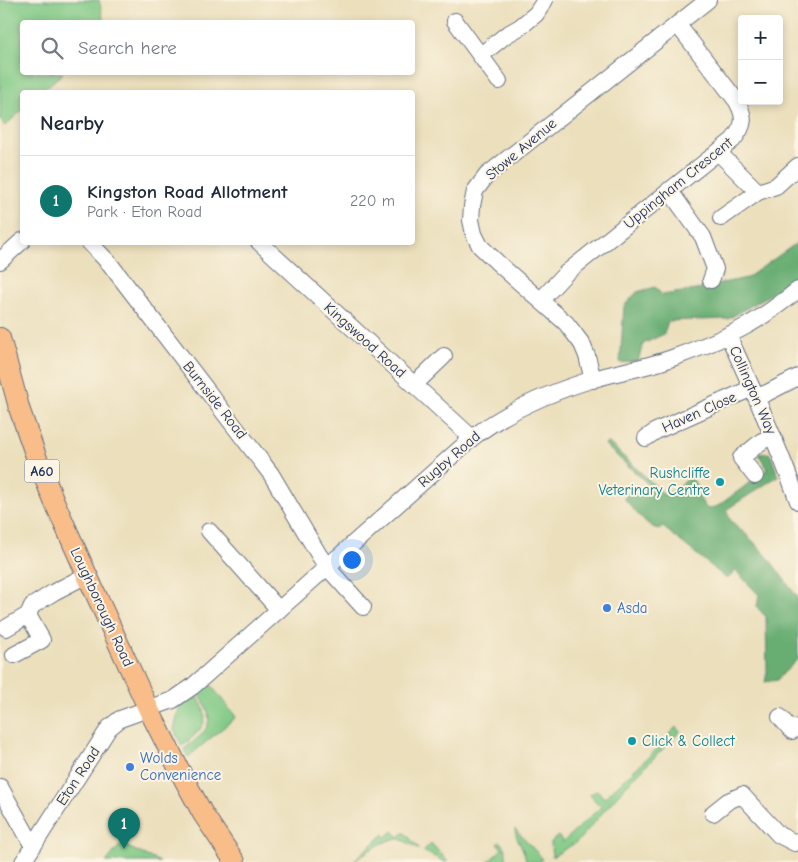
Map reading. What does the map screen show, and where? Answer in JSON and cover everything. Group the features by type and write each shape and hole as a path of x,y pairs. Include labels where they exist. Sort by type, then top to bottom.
{"main road":[{"name":"Loughborough Road","path":"0,338 20,411 37,459 87,575 148,708 185,781 203,814 235,862"}],"street":[{"path":"481,55 536,14 545,0"},
{"name":"Stowe Avenue","path":"593,380 582,344 566,323 480,246 474,234 471,220 476,191 487,175 708,0"},
{"path":"455,21 499,81"},
{"name":"Uppingham Crescent","path":"541,300 565,274 733,140 740,132 744,122 736,100 677,24"},
{"path":"718,152 758,192"},
{"path":"720,218 758,192 776,186 798,166"},
{"path":"669,190 703,237 715,269 711,280"},
{"path":"0,262 20,243"},
{"name":"Burnside Road","path":"93,245 116,272 271,474 327,567 363,607"},
{"name":"Kingswood Road","path":"262,245 472,438"},
{"name":"Rugby Road","path":"148,708 173,700 192,687 472,438 499,419 523,406 557,392 674,358 728,336 750,324 798,290"},
{"name":"Collington Way","path":"728,336 773,436 798,501"},
{"path":"414,385 444,356"},
{"name":"Haven Close","path":"646,438 656,431 754,392 767,393 798,377"},
{"path":"755,476 741,458 762,441 773,436"},
{"path":"209,531 279,610"},
{"path":"6,628 28,615 32,606 87,575"},
{"path":"14,655 42,640 28,615"},
{"name":"Eton Road","path":"23,862 109,728 120,719 148,708"},
{"path":"780,717 792,731 798,727"},
{"path":"0,787 33,846"},
{"path":"713,813 728,801 742,795 779,835 797,845"}],"green space":[{"path":"0,0 99,0 104,20 20,20 20,75 61,75 43,90 20,90 20,112 5,126 0,119"},
{"path":"798,242 798,277 792,282 728,319 668,321 664,334 643,344 638,361 620,363 624,306 637,292 655,287 662,295 702,289 702,287 747,278"},
{"path":"608,442 665,495 691,477 700,491 698,496 707,509 718,506 768,469 758,454 769,453 778,476 726,510 731,521 767,556 798,598 798,659 777,680 765,682 767,672 766,617 757,607 759,595 736,571 727,579 663,527 659,530 640,516 624,498 636,487 642,491 648,484 605,445"},
{"path":"210,684 236,717 188,757 184,749 199,737 209,720 200,695"},
{"path":"197,697 204,709 204,722 199,731 182,746 174,730 179,708"},
{"path":"676,727 680,732 624,788 577,842 552,857 551,842 558,836 563,842 601,807 590,795 597,790 604,798 671,736 669,734"},
{"path":"515,829 542,858 540,862 526,862"},
{"path":"393,831 399,837 404,832 420,849 402,840 394,839 375,847 353,861 384,834 386,837"},
{"path":"500,842 506,851 505,862 488,862 502,849 497,843"},
{"path":"431,843 448,862 423,851"},
{"path":"121,844 160,862 106,862"}],"place":[{"name":"Rushcliffe Veterinary Centre","path":"720,482"},
{"name":"Asda","path":"607,608"},
{"name":"Click & Collect","path":"632,741"},
{"name":"Wolds Convenience","path":"130,767"},
{"name":"Kingston Road Allotment","path":"124,849"}]}
